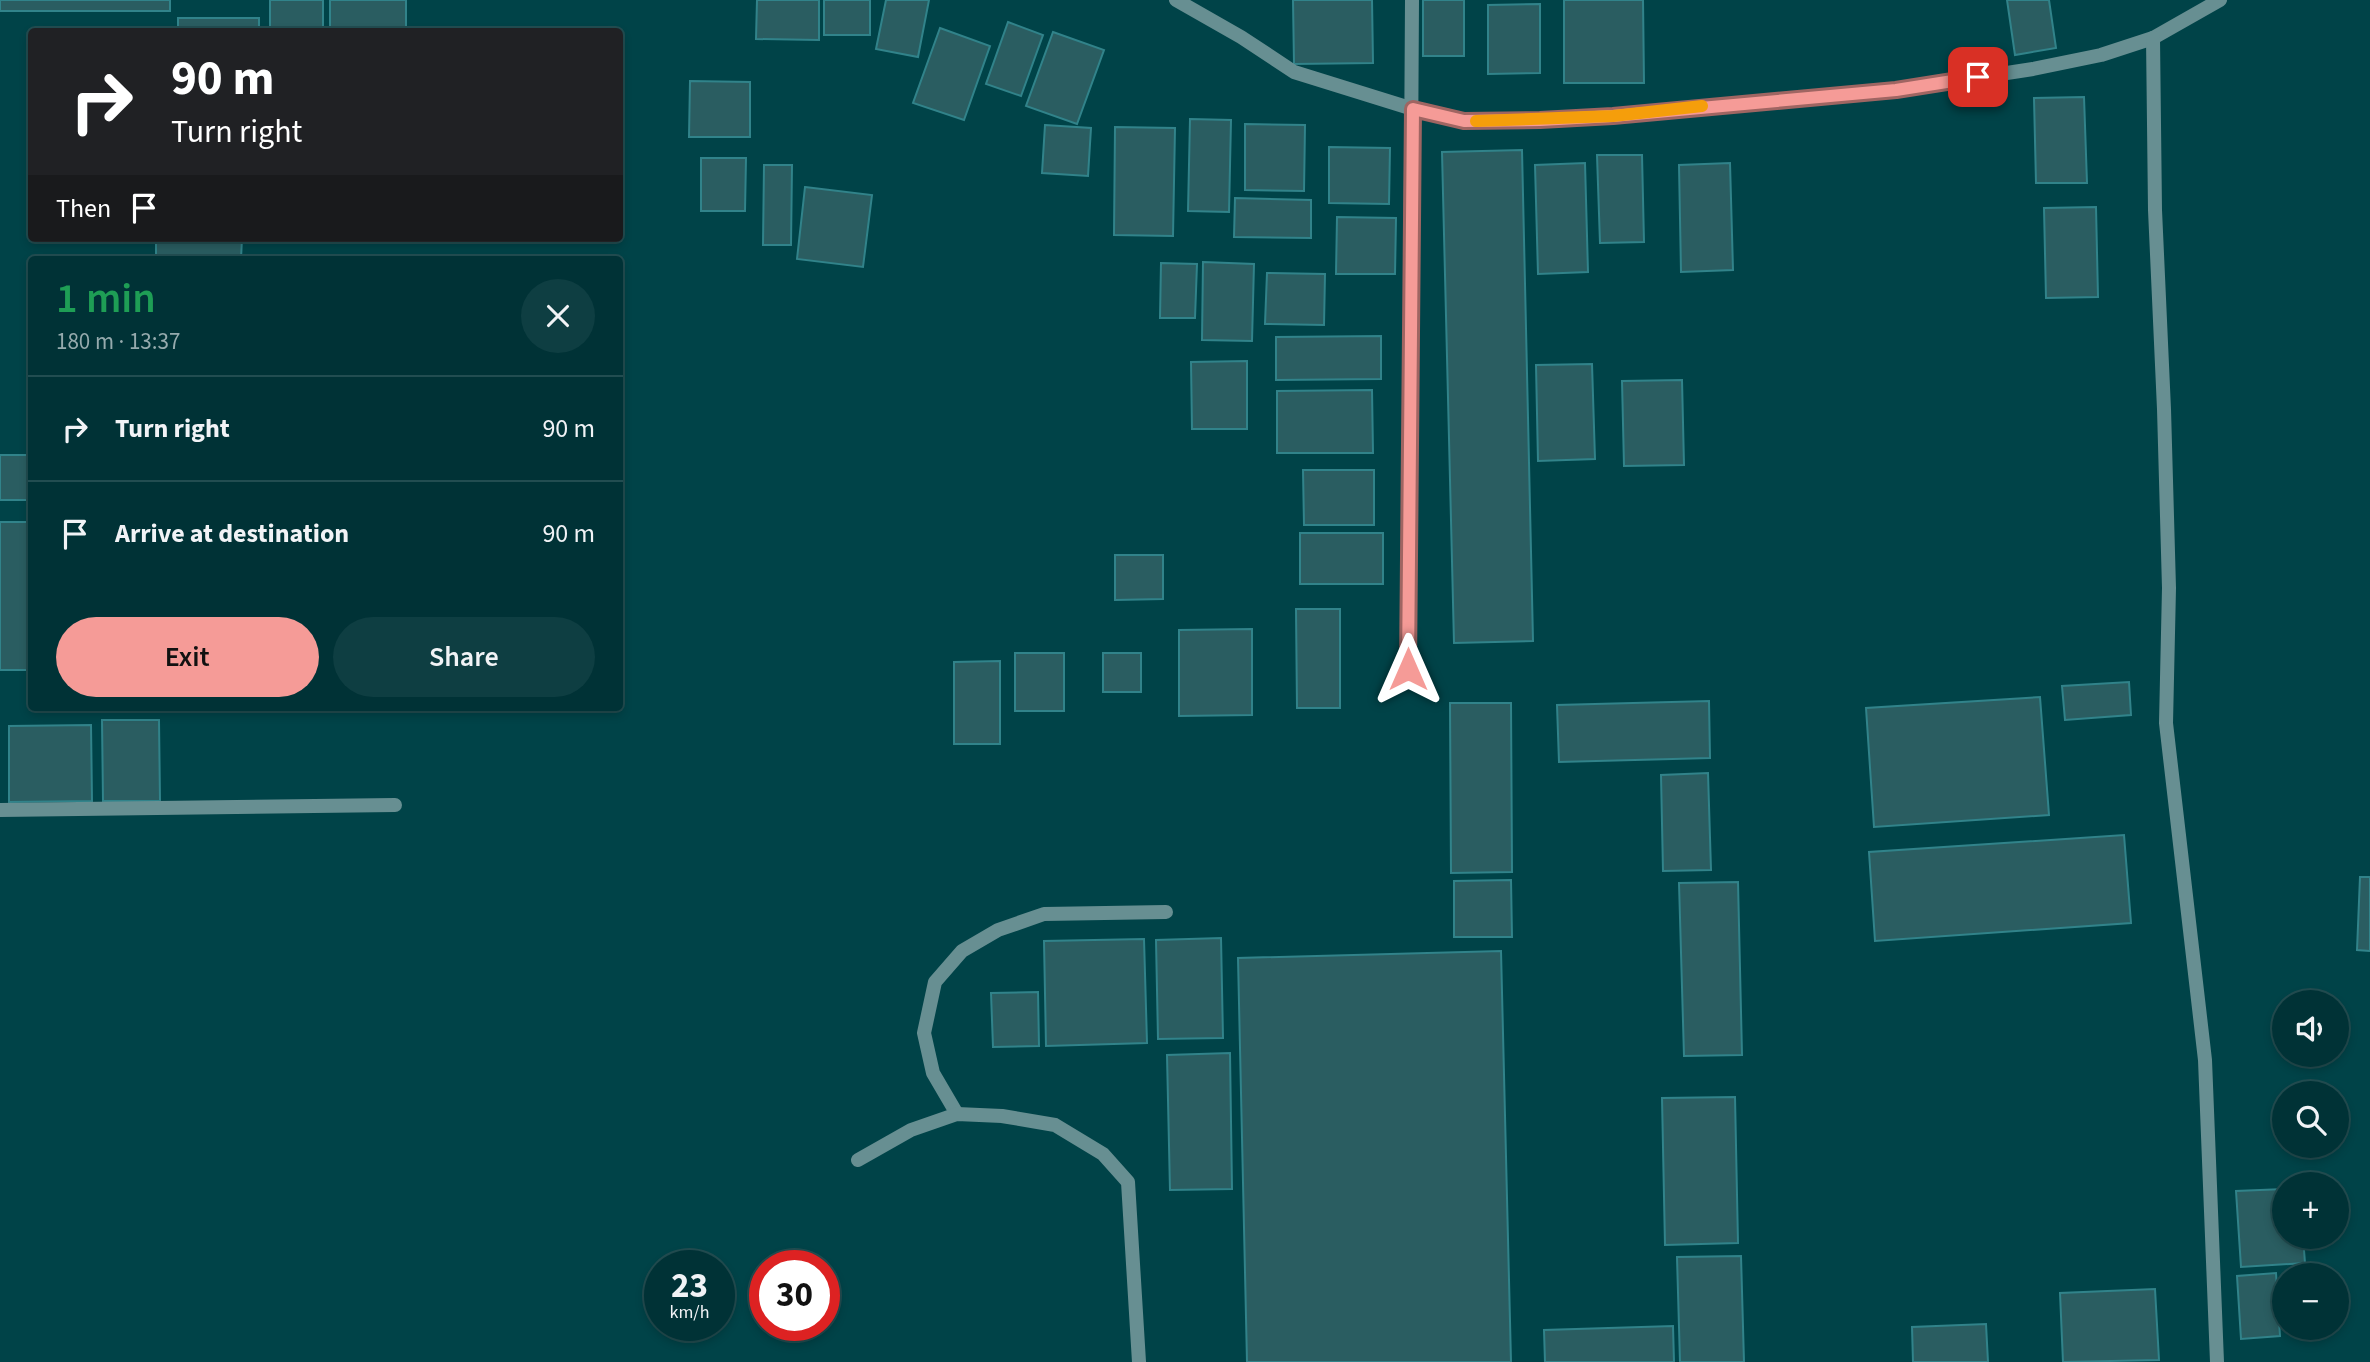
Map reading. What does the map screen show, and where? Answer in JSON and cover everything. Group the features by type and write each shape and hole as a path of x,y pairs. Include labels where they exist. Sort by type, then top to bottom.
{"street":[{"path":"1176,0 1241,37 1294,72 1413,109 1464,121 1613,116 1896,90 2033,69 2101,55 2153,38 2220,0"},
{"path":"1408,669 1412,0"},
{"path":"2153,38 2155,198 2169,588 2166,723 2205,1060 2217,1362"},
{"path":"0,810 395,805"},
{"path":"957,1114 933,1073 924,1033 935,982 962,951 998,930 1044,914 1166,912"},
{"path":"858,1160 911,1130 957,1114 1002,1116 1055,1125 1104,1154 1128,1182 1139,1362"}],"building":[{"path":"0,0 170,0 170,11 0,11"},
{"path":"270,0 323,0 323,28 270,28"},
{"path":"330,0 406,0 406,28 330,28"},
{"path":"757,0 819,0 819,40 756,39"},
{"path":"824,0 870,0 870,35 824,35"},
{"path":"886,0 929,0 918,57 876,49"},
{"path":"1293,0 1372,0 1373,63 1294,64"},
{"path":"1423,0 1464,0 1464,56 1423,56"},
{"path":"1564,0 1643,0 1644,83 1564,83"},
{"path":"2007,0 2049,0 2056,48 2015,55"},
{"path":"1540,4 1540,73 1488,74 1488,5"},
{"path":"178,18 259,18 259,28 178,28"},
{"path":"1008,22 1043,35 1021,96 986,84"},
{"path":"940,28 990,46 964,120 913,103"},
{"path":"1053,32 1104,50 1077,124 1026,106"},
{"path":"690,81 750,82 750,137 689,137"},
{"path":"2084,97 2087,183 2036,183 2034,98"},
{"path":"1190,119 1231,120 1229,212 1188,211"},
{"path":"1245,124 1305,125 1304,191 1245,190"},
{"path":"1045,125 1091,128 1088,176 1042,173"},
{"path":"1115,127 1175,128 1173,236 1114,235"},
{"path":"1329,147 1390,148 1389,204 1329,203"},
{"path":"1522,150 1533,641 1454,643 1442,152"},
{"path":"1597,155 1642,155 1644,242 1600,243"},
{"path":"701,158 746,158 745,211 701,211"},
{"path":"1585,163 1588,272 1538,274 1535,165"},
{"path":"1730,163 1733,270 1681,272 1679,165"},
{"path":"764,165 792,165 791,245 763,245"},
{"path":"805,187 872,195 863,267 797,259"},
{"path":"1235,198 1311,200 1311,238 1234,237"},
{"path":"2096,207 2098,297 2046,298 2044,208"},
{"path":"1337,217 1396,218 1395,274 1336,274"},
{"path":"156,242 242,242 241,256 156,256"},
{"path":"1203,262 1254,264 1252,341 1202,340"},
{"path":"1161,263 1197,264 1195,318 1160,318"},
{"path":"1267,273 1325,274 1324,325 1265,324"},
{"path":"1381,336 1381,379 1276,380 1276,337"},
{"path":"1247,361 1247,429 1192,429 1191,362"},
{"path":"1592,364 1595,459 1538,461 1536,365"},
{"path":"1682,380 1684,465 1624,466 1622,381"},
{"path":"1372,390 1373,453 1277,453 1277,391"},
{"path":"0,455 28,455 28,500 0,500"},
{"path":"1303,470 1374,470 1374,525 1304,525"},
{"path":"0,522 28,522 28,670 0,670"},
{"path":"1300,533 1383,533 1383,584 1300,584"},
{"path":"1115,555 1163,555 1163,599 1115,600"},
{"path":"1296,609 1340,609 1340,708 1297,708"},
{"path":"1252,629 1252,715 1179,716 1179,630"},
{"path":"1015,653 1064,653 1064,711 1015,711"},
{"path":"1103,653 1141,653 1141,692 1103,692"},
{"path":"1000,661 1000,744 954,744 954,662"},
{"path":"2129,682 2131,715 2065,720 2062,686"},
{"path":"2040,697 2049,815 1874,827 1866,708"},
{"path":"1709,701 1710,758 1559,762 1557,705"},
{"path":"1450,703 1511,703 1512,872 1451,873"},
{"path":"102,720 159,720 160,801 103,801"},
{"path":"91,725 92,801 9,802 9,726"},
{"path":"1708,773 1711,870 1663,871 1661,775"},
{"path":"2124,835 2131,923 1875,941 1869,852"},
{"path":"2360,877 2370,877 2370,951 2357,950"},
{"path":"1511,880 1512,937 1454,937 1454,881"},
{"path":"1738,882 1742,1055 1684,1056 1679,883"},
{"path":"1221,938 1223,1038 1158,1039 1156,940"},
{"path":"1144,939 1147,1043 1046,1046 1044,941"},
{"path":"1501,951 1511,1362 1247,1362 1238,958"},
{"path":"1038,992 1039,1046 993,1047 991,993"},
{"path":"1230,1053 1232,1189 1170,1190 1167,1055"},
{"path":"1735,1097 1738,1243 1665,1245 1662,1098"},
{"path":"2272,1190 2272,1249 2304,1249 2305,1263 2241,1267 2236,1191"},
{"path":"1741,1256 1744,1362 1680,1362 1677,1257"},
{"path":"2272,1273 2272,1337 2241,1339 2237,1276"},
{"path":"2155,1289 2159,1360 2063,1362 2060,1293"},
{"path":"1986,1324 1988,1362 1913,1362 1912,1327"},
{"path":"1673,1326 1674,1362 1545,1362 1544,1330"}],"slow traffic":[{"path":"1476,121 1613,116 1702,106"}],"route":[{"path":"1408,669 1413,109 1464,121 1613,116 1896,90 1978,77"}]}
